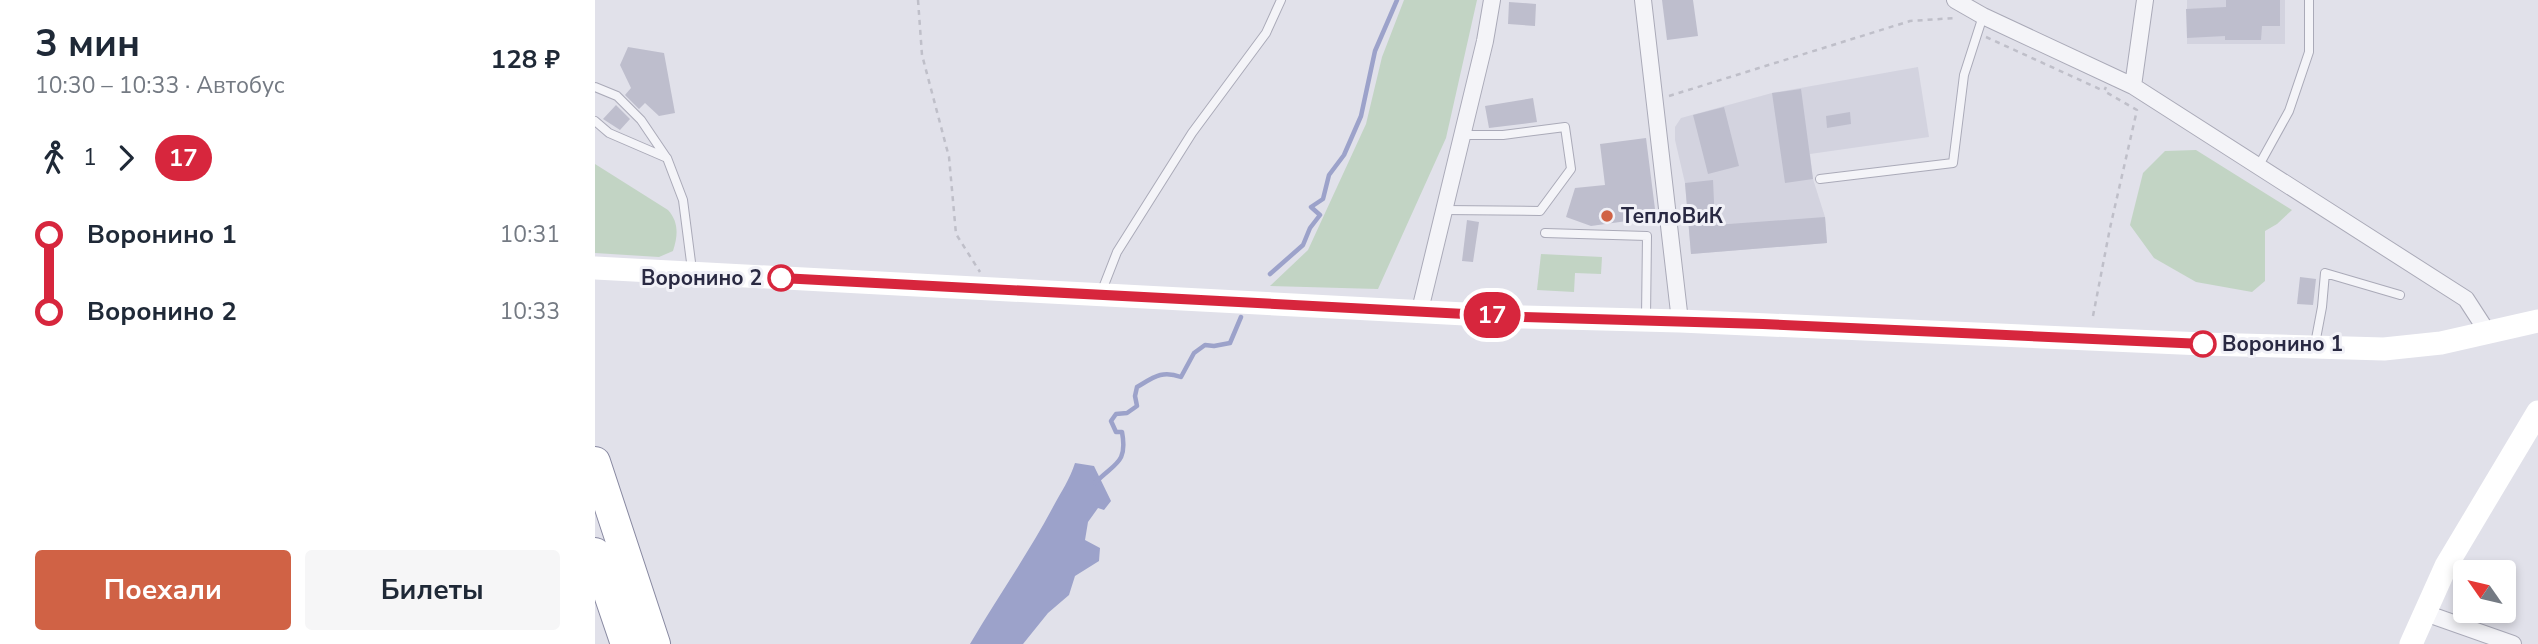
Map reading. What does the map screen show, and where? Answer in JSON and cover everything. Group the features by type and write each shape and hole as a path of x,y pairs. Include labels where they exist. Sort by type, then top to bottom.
{"highway":[{"path":"595,462 655,644"},
{"path":"595,552 625,644"}],"street":[{"path":"1420,310 1485,41 1492,0"},
{"path":"1643,0 1680,321"},
{"path":"1955,0 1983,16 2133,86 2466,299 2488,333"},
{"path":"2133,86 2145,0"},
{"path":"595,268 1522,317 2315,347 2384,349 2441,343 2534,325"},
{"path":"595,284 625,270"},
{"path":"2411,644 2446,566 2538,412"},
{"path":"2425,613 2513,644"}],"lane":[{"path":"1101,293 1117,252 1192,133 1266,33 1281,0"},
{"path":"2258,167 2289,111 2309,52 2309,0"},
{"path":"1820,179 1953,163 1964,75 1983,16"},
{"path":"595,87 617,96 641,120 667,158 683,200 692,273"},
{"path":"595,121 609,133 667,158"},
{"path":"1444,210 1540,211 1571,169 1565,127 1503,135 1462,135"},
{"path":"1545,233 1647,236 1646,320"},
{"path":"2315,347 2325,273 2400,295"}],"path":[{"path":"918,0 922,54 949,157 956,234 991,289"},
{"path":"1654,99 1722,81 1910,22 1983,16"},
{"path":"2093,316 2137,110 2104,91 2111,75"}],"shaded area":[{"path":"2187,0 2285,0 2285,44 2187,44"},
{"path":"1918,67 1929,137 1810,154 1813,179 1825,217 1827,243 1691,254 1685,183 1675,140 1675,127 1681,118 1772,93"}],"green space":[{"path":"1404,0 1477,0 1446,138 1378,289 1270,286 1308,250 1366,124 1382,57"},
{"path":"2196,150 2292,210 2265,231 2265,281 2252,292 2196,282 2154,258 2130,225 2143,173 2165,151"},
{"path":"595,164 668,210 677,229 673,251 659,257 595,253"},
{"path":"1541,254 1602,257 1601,274 1575,273 1574,292 1537,290"}],"water":[{"path":"1075,463 1094,466 1111,501 1104,510 1098,508 1088,522 1085,540 1100,548 1099,561 1075,576 1069,595 1048,613 1023,644 970,644 1043,524"}],"building":[{"path":"1662,0 1693,0 1698,36 1667,40"},
{"path":"2226,0 2280,0 2280,26 2262,26 2261,40 2225,40 2225,36 2187,38 2186,9 2226,7"},
{"path":"1509,2 1536,4 1535,26 1508,24"},
{"path":"628,47 664,53 675,113 659,116 645,103 639,109 625,95 631,88 620,65"},
{"path":"1801,89 1813,179 1785,183 1772,93"},
{"path":"1533,98 1537,122 1489,128 1485,106"},
{"path":"616,105 630,119 620,130 603,119"},
{"path":"1724,107 1739,166 1708,174 1693,115"},
{"path":"1850,112 1851,124 1827,128 1826,116"},
{"path":"1646,138 1656,217 1591,226 1566,217 1575,188 1605,185 1600,144"},
{"path":"1713,180 1715,225 1825,217 1827,243 1691,254 1685,183"},
{"path":"1467,220 1479,222 1473,262 1462,261"},
{"path":"2300,277 2316,279 2313,305 2297,304"}],"waterway":[{"path":"1270,274 1303,245 1310,228 1320,215 1311,207 1323,199 1329,175 1344,155 1361,116 1375,51 1397,0"},
{"path":"1095,483 1121,457 1122,432 1116,432 1111,421 1116,414 1127,413 1137,406 1137,387 1163,374 1181,377 1194,353 1205,345 1230,343 1241,317"}],"bus line":[{"name":"17","path":"781,278 1522,317 1763,324 2203,344"}],"place":[{"name":"ТеплоВиК","path":"1607,216"},
{"name":"Воронино 2","path":"781,278"},
{"name":"Воронино 1","path":"2203,344"}]}
